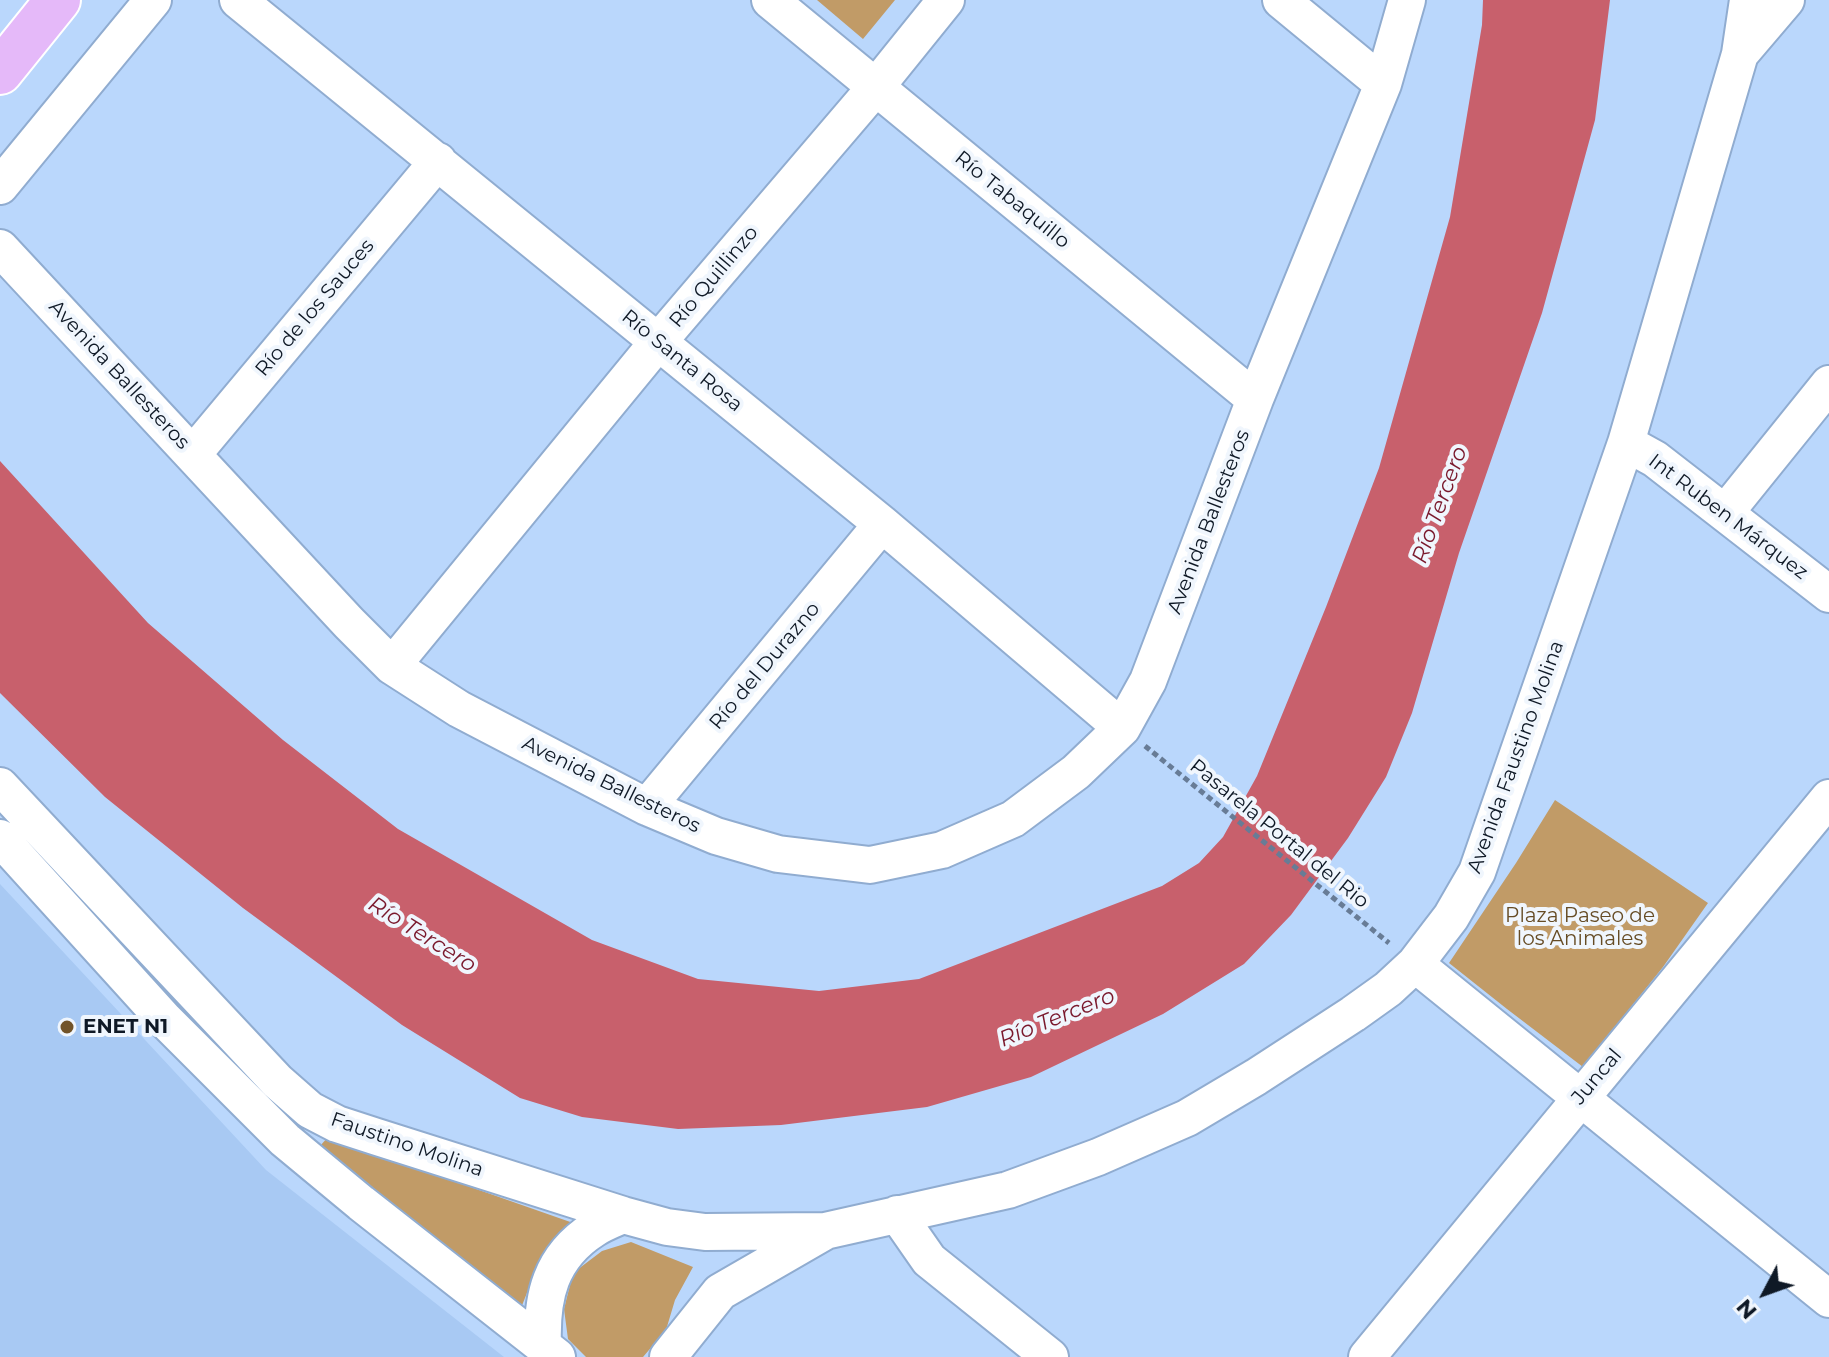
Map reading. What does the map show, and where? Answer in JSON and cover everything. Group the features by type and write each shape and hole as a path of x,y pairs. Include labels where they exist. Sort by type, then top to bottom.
{"main road":[{"path":"0,72 58,0"}],"street":[{"path":"0,186 153,0"},
{"name":"Río Santa Rosa","path":"238,0 882,524 1122,728"},
{"name":"Río Tabaquillo","path":"770,0 1255,399"},
{"name":"Río Quillinzo","path":"392,666 658,342 946,0"},
{"path":"1281,0 1383,84"},
{"name":"Avenida Ballesteros","path":"0,248 392,666 459,709 647,807 716,836 778,854 870,865 942,850 1013,819 1076,772 1122,728 1148,681 1255,399 1383,84 1407,0"},
{"name":"Avenida Faustino Molina","path":"825,1231 1008,1190 1098,1157 1187,1118 1256,1077 1388,989 1415,964 1451,917 1477,872 1626,443 1740,54 1748,0"},
{"path":"1740,54 1786,0"},
{"name":"Río de los Sauces","path":"193,454 438,161"},
{"path":"1725,513 1829,384"},
{"name":"Int Ruben Márquez","path":"1626,443 1655,459 1829,594"},
{"name":"Río del Durazno","path":"647,807 882,524"},
{"name":"Faustino Molina","path":"0,786 277,1081 310,1110 337,1124 667,1227 705,1232 825,1231"},
{"name":"Juncal","path":"1367,1357 1829,798"},
{"path":"0,838 165,1020 285,1140 550,1351"},
{"path":"1415,964 1829,1299"},
{"path":"897,1214 929,1260 1050,1357"},
{"path":"550,1351 542,1317 545,1293 554,1271 572,1247 594,1229 623,1215"},
{"path":"668,1357 720,1292 825,1231"},
{"path":"705,1232 720,1292"}],"path":[{"name":"Pasarela Portal del Rio","path":"1122,728 1415,964"}],"shaded area":[{"name":"ENET N1","path":"0,884 266,1170 504,1357 0,1357"}],"green space":[{"path":"817,0 895,0 863,39"},
{"name":"Plaza Paseo de los Animales","path":"1555,800 1708,903 1663,967 1583,1067 1449,963"},
{"path":"328,1137 576,1224 540,1260 521,1308 320,1146"},
{"path":"631,1242 693,1267 675,1300 666,1330 643,1357 586,1357 568,1339 564,1309 573,1273 602,1251"}],"water":[{"name":"Río Tercero","path":"1483,0 1610,0 1595,120 1542,313 1459,553 1412,713 1386,777 1348,838 1291,915 1244,964 1163,1014 1031,1077 927,1107 781,1125 678,1129 582,1117 520,1098 402,1025 243,908 105,797 0,693 0,461 148,623 283,740 398,829 592,940 698,979 819,991 919,979 1162,886 1199,863 1223,837 1257,776 1379,468 1450,217 1482,25"}],"place":[{"name":"ENET N1","path":"67,1027"}]}
